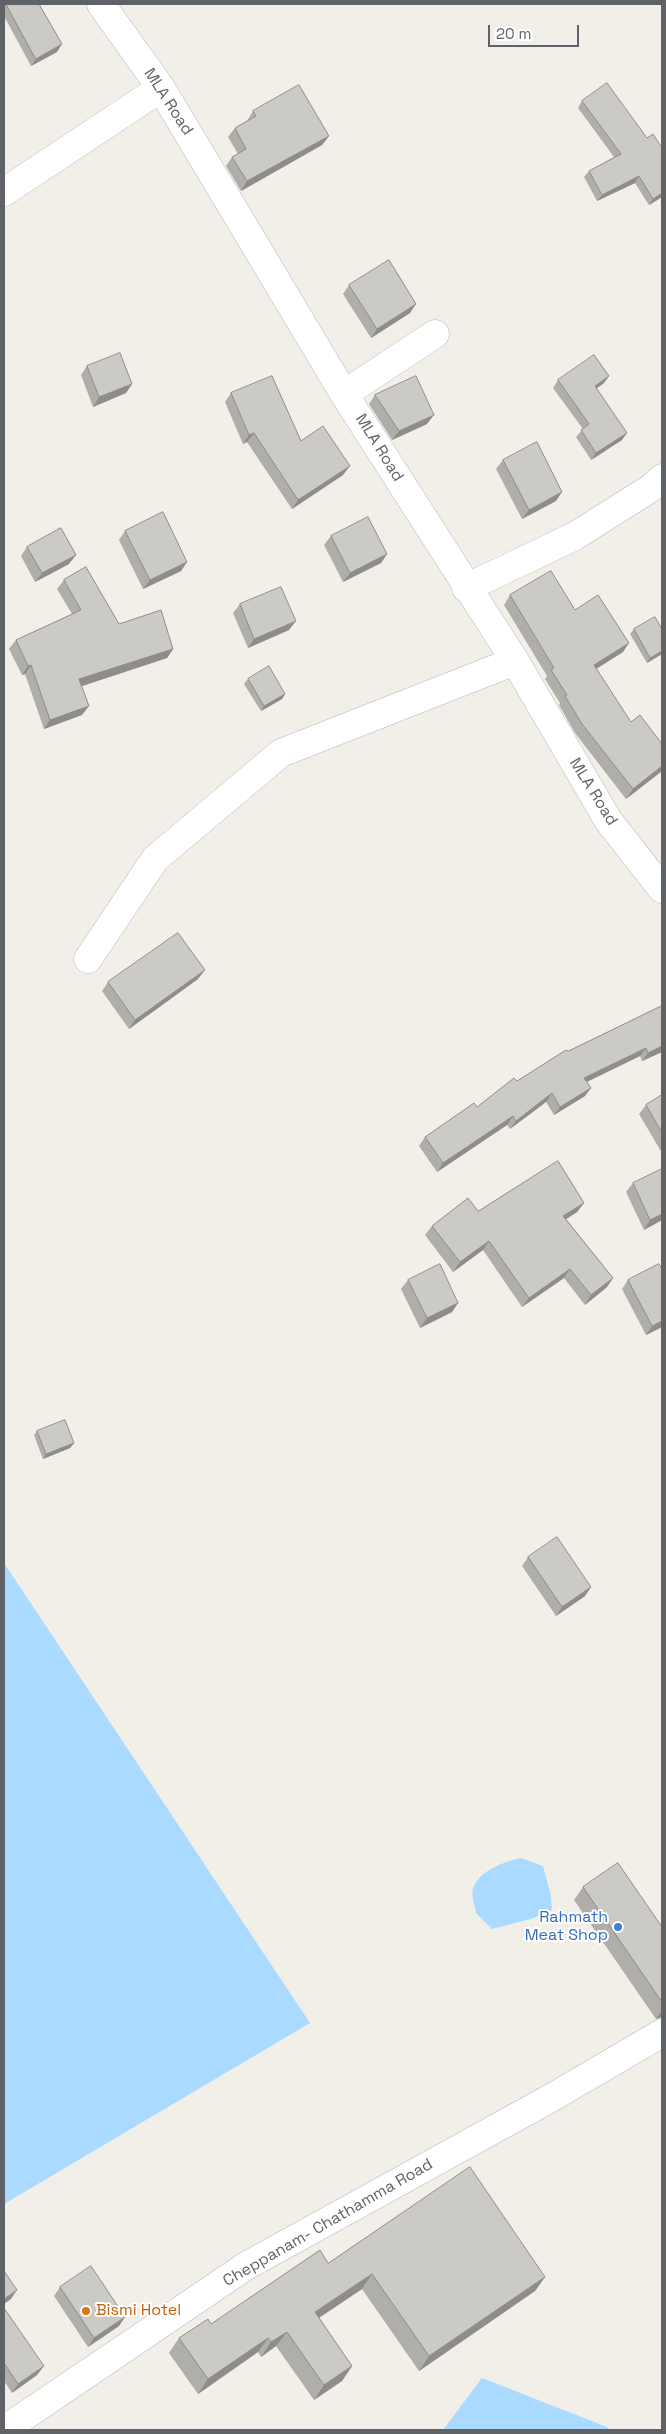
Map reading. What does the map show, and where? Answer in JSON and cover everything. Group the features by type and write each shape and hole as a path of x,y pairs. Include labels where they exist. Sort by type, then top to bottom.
{"street":[{"name":"MLA Road","path":"101,4 161,88 344,394 466,588 515,661 608,820 662,889"},
{"path":"4,192 161,88"},
{"path":"344,394 435,334"},
{"path":"466,588 575,536 651,488 662,478"},
{"path":"88,960 154,859 281,752 515,661"},
{"name":"Cheppanam- Chathamma Road","path":"4,2430 246,2266 551,2098 662,2033"}],"water":[{"path":"4,1563 310,2023 4,2204"},
{"path":"521,1858 543,1866 551,1896 552,1910 531,1919 492,1929 476,1913 473,1889 476,1882 486,1872"},
{"path":"482,2378 607,2427 610,2430 443,2430"}],"building":[{"path":"6,4 39,4 62,44 36,59"},
{"path":"607,83 647,138 653,134 662,148 662,193 653,199 639,176 602,195 589,171 621,154 582,101"},
{"path":"299,85 329,136 247,181 232,157 246,149 235,128 256,116 253,111"},
{"path":"389,260 416,304 377,329 349,285"},
{"path":"120,353 132,384 99,397 87,366"},
{"path":"594,355 609,376 595,386 627,433 596,453 581,430 589,424 558,380"},
{"path":"272,376 301,441 323,426 350,466 298,500 254,433 249,435 231,393"},
{"path":"416,376 434,415 399,431 375,395"},
{"path":"537,442 562,492 529,510 503,460"},
{"path":"163,512 187,562 150,580 125,531"},
{"path":"368,517 387,554 350,573 331,536"},
{"path":"61,528 76,555 42,573 27,547"},
{"path":"86,567 119,624 161,610 173,649 79,679 89,706 50,720 31,665 28,666 16,640 81,610 64,580"},
{"path":"551,571 575,610 598,595 629,643 594,665 631,722 640,715 662,744 662,766 633,789 582,724 551,670 554,668 510,595"},
{"path":"281,587 296,621 254,639 240,604"},
{"path":"655,617 662,629 662,651 650,658 634,629"},
{"path":"269,666 285,694 264,706 248,679"},
{"path":"178,933 205,970 135,1020 108,982"},
{"path":"662,1006 662,1046 648,1053 646,1048 584,1078 591,1088 560,1107 552,1093 516,1121 513,1116 443,1163 425,1137 474,1103 477,1107 514,1078 517,1081 566,1050 568,1051"},
{"path":"662,1095 662,1133 646,1105"},
{"path":"558,1161 584,1203 563,1216 613,1278 591,1295 570,1269 529,1298 489,1241 460,1262 432,1226 468,1198 478,1211"},
{"path":"662,1169 662,1214 650,1220 633,1183"},
{"path":"440,1264 458,1303 427,1318 408,1280"},
{"path":"659,1264 662,1269 662,1321 652,1326 628,1280"},
{"path":"65,1420 74,1443 46,1454 37,1431"},
{"path":"557,1537 591,1587 562,1607 528,1557"},
{"name":"Rahmath Meat Shop","path":"618,1863 662,1927 662,2002 583,1887"},
{"path":"470,2167 545,2277 429,2356 372,2274 315,2312 352,2366 324,2385 287,2332 271,2342 268,2338 208,2379 179,2338 208,2319 211,2324 320,2250 328,2263"},
{"name":"Bismi Hotel","path":"91,2266 125,2317 94,2338 60,2287"},
{"path":"4,2271 17,2290 4,2299"},
{"path":"4,2308 44,2366 18,2384 4,2363"}],"place":[{"name":"Rahmath Meat Shop","path":"618,1927"},
{"name":"Bismi Hotel","path":"86,2311"}]}
